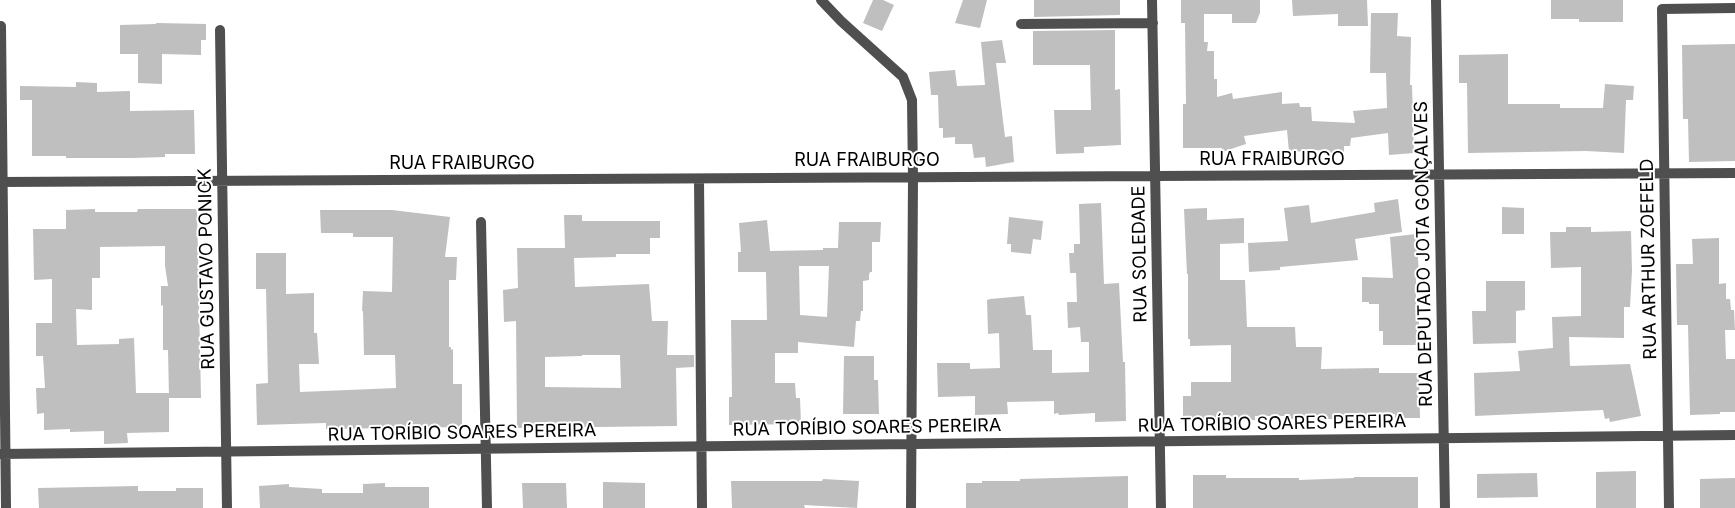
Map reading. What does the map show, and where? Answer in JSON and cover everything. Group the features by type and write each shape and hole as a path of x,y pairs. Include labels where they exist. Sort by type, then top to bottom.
{"street":[{"path":"821,0 841,21 903,77 912,100 911,508"},
{"name":"RUA SOLEDADE","path":"1152,0 1160,508"},
{"name":"RUA DEPUTADO JOTA GONÇALVES","path":"1436,0 1445,508"},
{"name":"RUA ARTHUR ZOEFELD","path":"1669,508 1662,9 1735,8"},
{"path":"1021,24 1153,23"},
{"path":"1,26 3,454 6,508"},
{"name":"RUA GUSTAVO PONICK","path":"220,30 227,508"},
{"name":"RUA FRAIBURGO","path":"1,182 1735,173"},
{"path":"699,179 702,508"},
{"path":"481,222 487,508"},
{"name":"RUA TORÍBIO SOARES PEREIRA","path":"3,454 1735,435"}],"building":[{"path":"873,0 883,0 894,5 882,31 863,23"},
{"path":"963,0 987,0 980,28 955,23"},
{"path":"1034,0 1120,0 1120,15 1034,17"},
{"path":"1181,0 1260,0 1260,13 1256,23 1232,23 1232,14 1204,14 1204,42 1208,42 1207,51 1214,51 1214,79 1217,79 1217,97 1232,93 1233,99 1282,92 1282,104 1299,103 1300,107 1311,107 1312,121 1355,123 1353,111 1387,108 1386,73 1370,73 1371,13 1398,13 1397,36 1411,37 1410,85 1412,85 1414,153 1389,155 1388,133 1351,138 1350,146 1344,146 1344,154 1323,153 1323,150 1289,152 1287,130 1244,136 1246,144 1222,152 1222,148 1183,148 1183,104 1186,104 1185,23 1181,23"},
{"path":"1292,0 1367,0 1368,26 1338,26 1338,14 1293,16"},
{"path":"1551,0 1623,0 1623,22 1579,22 1579,19 1551,19"},
{"path":"156,23 206,24 206,40 201,40 201,55 162,54 162,84 138,83 138,54 120,54 120,25"},
{"path":"1115,30 1115,90 1120,89 1121,145 1084,147 1084,153 1056,154 1054,110 1091,110 1090,65 1033,65 1033,31"},
{"path":"1002,40 1006,63 996,63 1005,137 1012,136 1014,162 986,167 985,157 974,158 972,144 955,144 955,137 943,138 943,128 939,128 938,95 931,95 929,72 955,70 957,86 985,85 981,42"},
{"path":"1735,44 1735,161 1689,162 1688,119 1683,119 1682,45"},
{"path":"1508,54 1508,104 1560,104 1560,108 1603,108 1605,84 1634,86 1633,100 1626,100 1624,153 1586,151 1468,153 1467,83 1459,83 1459,55"},
{"path":"76,82 97,83 97,92 130,91 130,111 194,110 195,154 165,154 165,157 133,158 32,156 32,100 20,100 20,86 76,87"},
{"path":"1398,199 1402,232 1355,239 1358,260 1280,267 1280,270 1249,272 1248,243 1288,241 1284,208 1309,205 1311,223 1375,212 1374,203"},
{"path":"1101,203 1104,284 1119,283 1123,362 1125,362 1126,421 1095,422 1095,413 1054,414 1054,401 1007,402 1008,414 975,415 975,396 938,397 937,363 970,363 970,369 1000,368 999,333 988,334 987,300 990,299 1024,296 1026,315 1031,315 1033,350 1052,350 1052,373 1089,372 1089,342 1081,342 1080,327 1068,328 1067,302 1077,302 1076,273 1070,273 1069,253 1074,253 1074,244 1080,244 1079,204"},
{"path":"1502,207 1524,208 1524,234 1502,234"},
{"path":"1207,208 1207,220 1244,218 1244,243 1220,244 1220,280 1245,280 1247,327 1295,327 1296,347 1322,347 1321,369 1379,368 1379,373 1419,373 1420,418 1395,418 1395,414 1352,416 1352,419 1289,419 1289,416 1255,416 1255,420 1183,421 1183,396 1191,396 1191,382 1231,382 1231,345 1190,346 1190,339 1188,339 1188,274 1184,209"},
{"path":"95,209 95,212 137,212 138,209 197,209 201,398 169,398 169,432 127,433 128,443 104,444 104,431 70,432 70,429 44,430 44,413 37,414 36,388 45,388 43,356 36,356 36,323 52,323 52,279 34,280 33,229 66,229 66,210","holes":["165,246 168,286 161,286 161,306 163,305 163,350 168,350 169,393 136,393 134,338 119,339 119,344 77,345 76,309 92,310 92,278 100,278 100,247"]},
{"path":"320,210 392,210 450,217 445,257 457,257 456,280 449,280 449,347 451,347 451,350 453,349 453,384 462,384 462,427 326,429 326,423 257,425 256,384 268,383 266,289 256,289 256,253 286,253 286,294 314,293 314,333 317,333 319,364 299,364 300,392 396,388 395,355 364,355 362,311 363,291 392,292 393,237 353,237 353,233 321,233"},
{"path":"564,215 582,215 582,221 660,221 660,238 650,238 650,254 616,254 616,257 574,258 575,287 649,284 652,321 668,321 667,355 694,355 694,367 676,368 677,426 517,428 516,321 504,322 503,290 518,288 517,248 565,248","holes":["620,355 621,388 545,387 545,357"]},
{"path":"1009,217 1043,221 1041,240 1033,239 1031,254 1011,252 1011,244 1007,244"},
{"path":"767,220 770,251 838,248 839,222 881,222 880,242 872,242 872,272 870,272 869,280 863,281 863,311 861,311 860,321 856,321 854,347 798,342 798,353 775,353 775,383 795,383 796,398 800,398 801,424 729,425 729,397 732,397 731,320 767,320 766,272 738,272 738,252 741,252 739,223","holes":["799,266 829,266 827,317 800,315"]},
{"path":"1566,227 1591,227 1591,232 1631,231 1632,271 1630,307 1624,307 1624,338 1569,337 1570,366 1630,364 1641,416 1610,422 1609,418 1605,419 1603,410 1475,416 1474,373 1520,371 1518,351 1553,348 1552,317 1581,316 1581,267 1551,268 1550,232 1566,232"},
{"path":"1416,234 1419,272 1416,273 1416,315 1419,315 1419,345 1383,345 1383,331 1379,331 1379,304 1362,302 1362,277 1393,278 1390,237"},
{"path":"1719,238 1719,284 1726,283 1726,299 1730,299 1731,310 1734,310 1735,330 1725,330 1726,359 1735,359 1735,412 1690,415 1688,325 1677,325 1676,264 1693,264 1692,239"},
{"path":"1486,281 1525,281 1525,310 1516,311 1516,343 1473,344 1472,311 1486,311"},
{"path":"844,356 874,356 874,380 878,380 879,414 843,414"},
{"path":"1636,471 1636,508 1596,508 1596,472"},
{"path":"1537,473 1538,497 1477,498 1477,474"},
{"path":"1193,475 1226,475 1226,478 1299,478 1299,480 1354,477 1418,477 1418,508 1193,508"},
{"path":"1128,476 1128,508 966,508 966,483 1020,481 1020,479"},
{"path":"1735,478 1735,508 1700,508 1700,479"},
{"path":"823,479 859,481 857,508 804,505 805,508 732,508 731,481 822,481"},
{"path":"603,482 645,483 645,508 603,508"},
{"path":"385,483 385,487 429,487 429,508 260,508 259,486 289,484 289,487 322,489 322,493 363,493 363,484"},
{"path":"522,483 566,483 567,508 523,508"},
{"path":"138,486 138,491 176,491 176,488 203,488 203,508 39,508 38,488"}]}
